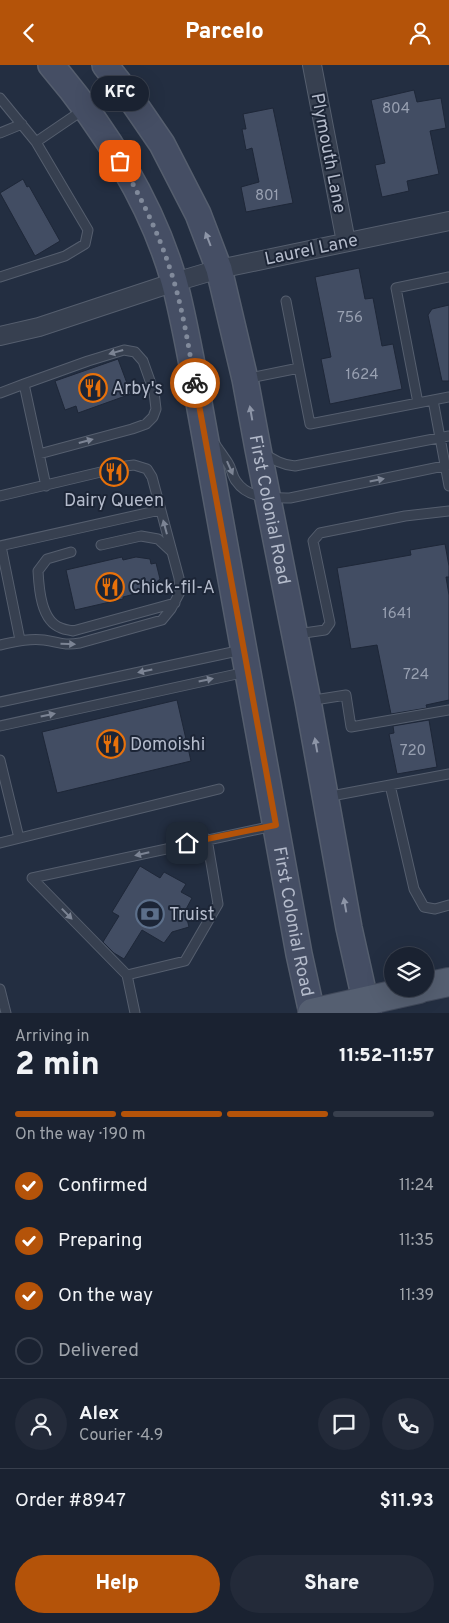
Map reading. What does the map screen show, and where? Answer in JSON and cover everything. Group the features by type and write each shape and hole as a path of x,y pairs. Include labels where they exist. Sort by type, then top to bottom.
{"main road":[{"name":"First Colonial Road","path":"51,65 86,108 139,194 157,234 174,282 203,427 301,965 312,1013"},
{"name":"First Colonial Road","path":"105,65 127,93 166,152 198,214 219,269 245,379 308,701 349,928 367,1007"},
{"path":"434,985 449,982"},
{"path":"312,1013 367,1007 396,997"}],"street":[{"name":"Plymouth Lane","path":"312,65 346,242"},
{"name":"Laurel Lane","path":"0,336 39,327 219,269 449,221"}],"lane":[{"path":"0,98 36,142 88,230 85,244 65,256 1,274"},
{"path":"36,142 86,108"},
{"path":"0,133 22,124"},
{"path":"418,403 396,288 449,277"},
{"path":"286,301 310,424 449,397"},
{"path":"0,393 124,350 135,352 143,361 154,392 156,409 153,417 146,424 39,454"},
{"path":"245,379 299,368"},
{"path":"24,385 46,486"},
{"path":"433,400 445,437 449,486"},
{"path":"203,427 229,465 235,480 241,487 247,492 267,498 290,498 447,466"},
{"path":"258,449 278,463 295,466 445,437"},
{"path":"0,496 126,466 134,465 146,469 152,477 179,577 180,592 162,621 68,645 44,639 0,645"},
{"path":"20,641 1,546 160,510"},
{"path":"294,634 325,629 330,623 313,541 320,533 406,516 449,511"},
{"path":"101,545 140,536 158,539 171,551"},
{"path":"71,552 47,559 38,571 39,587 46,613 60,628 73,631 174,603"},
{"path":"0,702 246,661"},
{"path":"0,726 246,661"},
{"path":"308,701 346,695 351,727 448,710"},
{"path":"0,760 19,838"},
{"path":"326,797 449,774"},
{"path":"390,785 414,889 424,907 434,909 449,905"},
{"path":"0,843 219,789"},
{"path":"135,1013 127,975 32,878 276,825"},
{"path":"127,975 185,961 214,912 218,904 207,839"},
{"path":"0,989 6,1013"}],"building":[{"path":"414,90 417,102 441,98 446,128 430,131 439,174 407,181 409,191 382,197 375,165 385,163 371,100"},
{"path":"273,108 293,203 246,212 241,187 259,182 252,148 246,150 242,129 246,129 243,114"},
{"path":"23,179 27,187 29,186 60,241 35,256 0,193"},
{"path":"359,268 365,299 373,298 382,346 393,344 402,389 330,404 321,359 331,357 315,277"},
{"path":"449,305 449,381 442,381 428,315 432,309"},
{"name":"Arby's","path":"118,359 131,394 78,413 76,406 65,410 55,381"},
{"path":"445,544 449,566 449,577 446,577 449,595 449,700 426,705 427,708 391,714 377,645 351,649 337,568 411,555 410,550"},
{"name":"Chick-fil-A","path":"122,557 123,560 136,557 150,559 151,564 156,563 160,579 146,591 123,597 123,599 75,610 66,570"},
{"path":"177,700 191,761 57,793 42,732"},
{"path":"429,720 437,767 397,774 389,734 394,733 393,726"},
{"name":"Truist","path":"140,866 160,878 164,872 186,884 181,892 192,898 185,911 189,927 172,932 164,943 142,930 124,959 114,953 103,942 119,916 112,912"}],"way so far":[{"path":"120,161 139,194 169,265 182,312 195,383"}],"place":[{"name":"KFC","path":"120,161"},
{"name":"Arby's","path":"93,388"},
{"name":"Dairy Queen","path":"114,472"},
{"name":"Chick-fil-A","path":"110,587"},
{"name":"Domoishi","path":"111,744"},
{"name":"Truist","path":"150,914"}],"route":[{"path":"187,843 276,825 195,383"}]}
